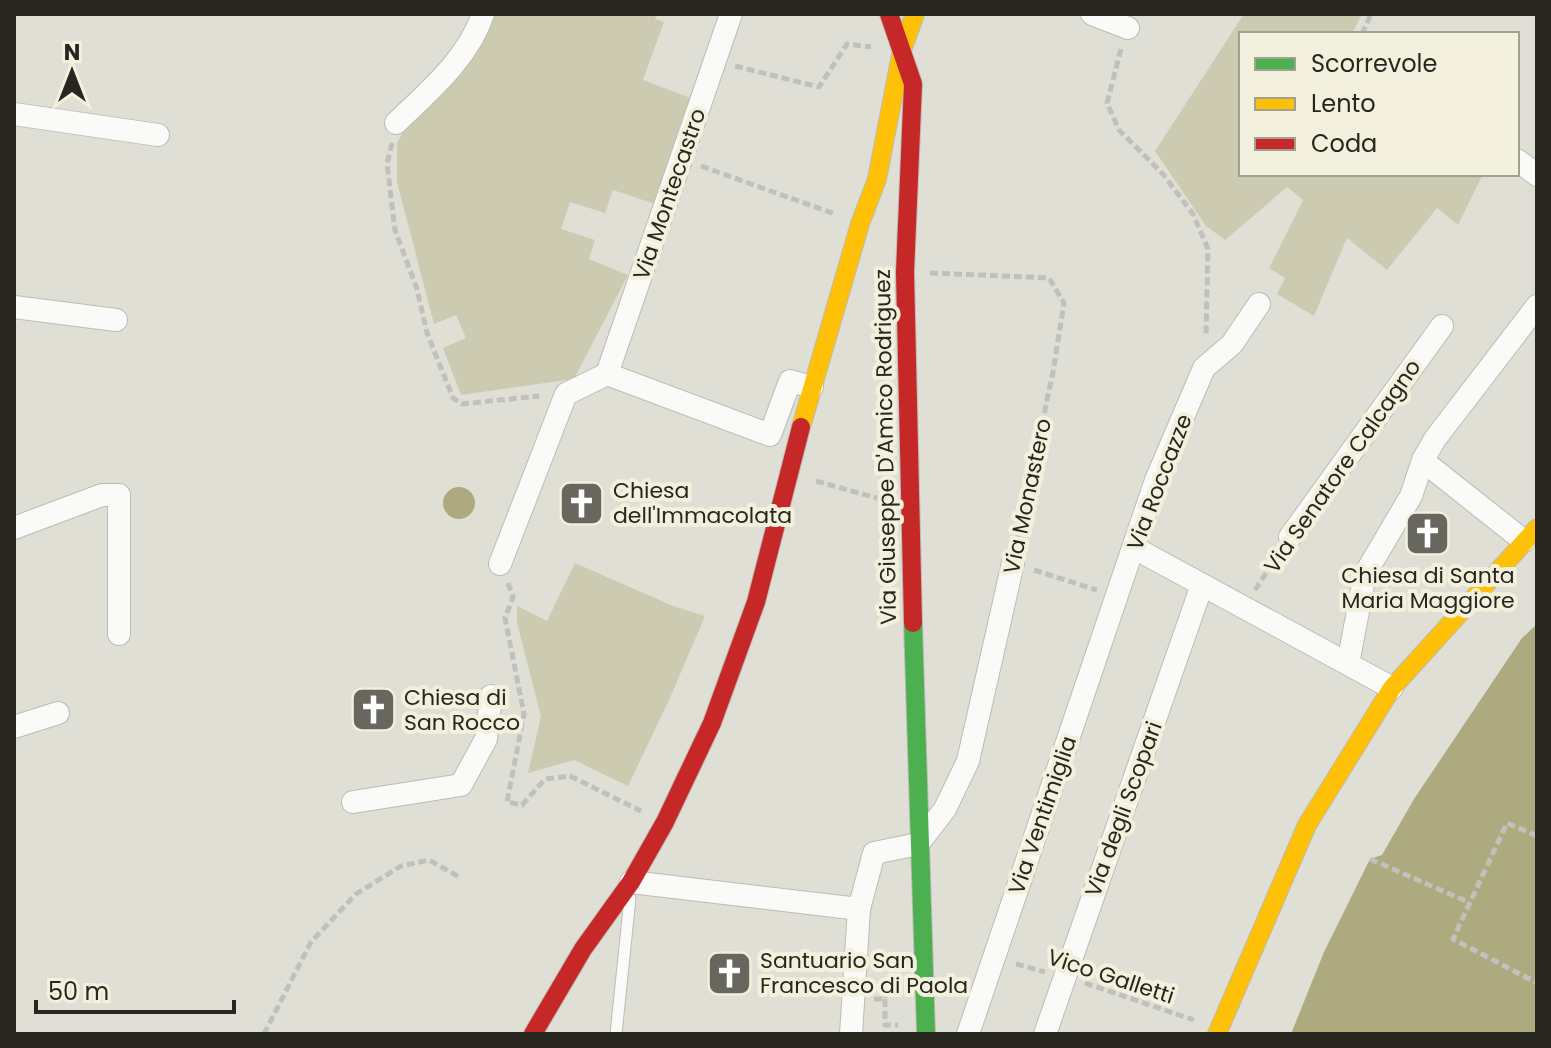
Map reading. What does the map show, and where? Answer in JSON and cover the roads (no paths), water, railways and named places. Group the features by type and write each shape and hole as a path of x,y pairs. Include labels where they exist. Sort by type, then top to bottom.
{"street":[{"path":"396,123 444,77 476,35 483,14"},
{"name":"Via Montecastro","path":"607,374 731,14"},
{"name":"Via Giuseppe D'Amico Rodriguez","path":"889,14 913,84 905,272 918,844 926,1034"},
{"path":"533,1034 583,949 631,882 665,822 712,723 756,602 812,387 860,224 877,179 902,50 915,14"},
{"path":"1092,14 1128,28"},
{"path":"14,114 158,135"},
{"path":"1519,162 1537,175"},
{"name":"Via Roccazze","path":"1116,597 1156,480 1204,368 1232,344 1259,304"},
{"path":"1348,664 1365,574 1411,496 1423,460 1435,439 1537,306"},
{"path":"14,307 116,320"},
{"name":"Via Senatore Calcagno","path":"1290,537 1442,326"},
{"path":"500,564 566,394 607,374 770,435 790,381 812,387"},
{"path":"1218,1031 1307,825 1392,688 1530,534 1432,468"},
{"path":"14,528 102,495 119,495 119,634"},
{"path":"1140,551 1392,688"},
{"name":"Via Monastero","path":"918,844 945,809 968,761 1013,563"},
{"name":"Via degli Scopari","path":"1045,1034 1202,585"},
{"name":"Via Ventimiglia","path":"968,1034 1116,597"},
{"path":"353,802 461,785 486,739 491,696"},
{"path":"14,727 58,713"},
{"path":"851,1034 859,909 874,853 918,844"},
{"path":"631,882 859,909"}],"lane":[{"path":"616,1034 631,882"}],"place":[{"name":"Chiesa dell'Immacolata","path":"582,503"},
{"name":"Chiesa di Santa Maria Maggiore","path":"1428,534"},
{"name":"Chiesa di San Rocco","path":"373,710"},
{"name":"Santuario San Francesco di Paola","path":"729,973"}]}
